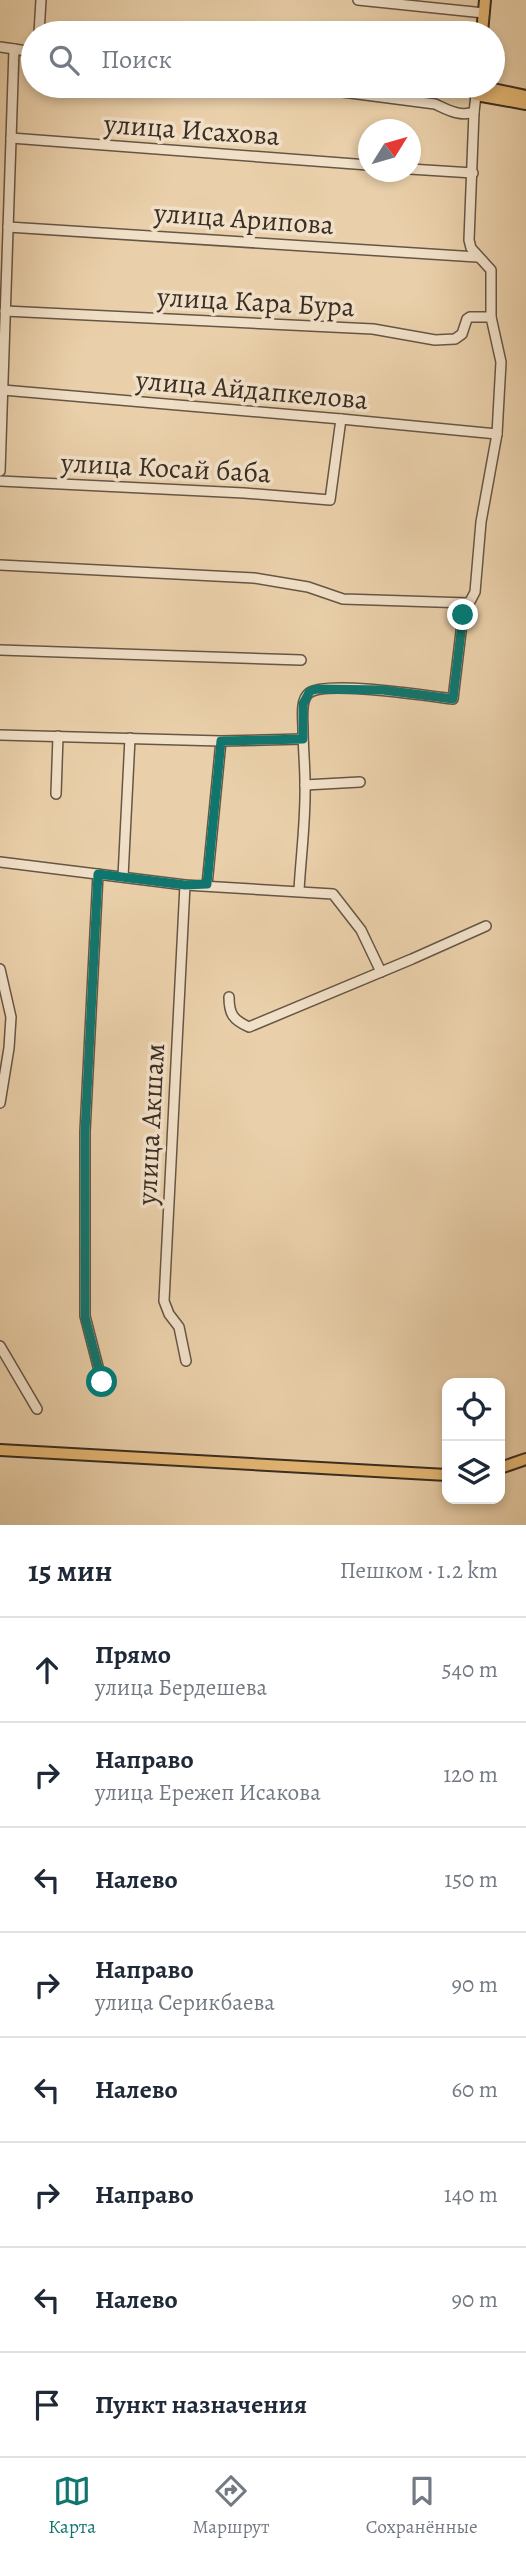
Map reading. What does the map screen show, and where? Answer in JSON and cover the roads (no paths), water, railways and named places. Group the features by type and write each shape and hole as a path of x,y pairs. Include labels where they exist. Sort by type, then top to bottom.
{"main road":[{"path":"483,21 485,0"},
{"path":"505,93 526,96"},
{"path":"505,97 526,104"},
{"path":"0,1450 442,1475"},
{"path":"505,1466 526,1459"}],"street":[{"path":"40,21 41,0"},
{"path":"358,0 484,13"},
{"path":"0,47 21,50"},
{"path":"0,471 14,49"},
{"path":"389,98 435,104 466,115 474,113"},
{"path":"299,890 305,785 303,704 310,691 383,690 453,699 463,615 475,592 481,522 497,434 501,362 491,317 491,270 477,257 469,240 476,98"},
{"name":"улица Исахова","path":"11,138 358,164"},
{"path":"421,170 473,173"},
{"name":"улица Арипова","path":"8,227 477,257"},
{"name":"улица Кара Бура","path":"5,311 373,329 435,340 455,339 462,334 470,317 491,317"},
{"name":"улица Айдапкелова","path":"3,390 497,434"},
{"name":"улица Косай баба","path":"0,481 330,500 341,419"},
{"path":"0,565 254,578 308,587 343,599 468,603"},
{"path":"0,650 301,660"},
{"path":"0,735 221,741 303,739"},
{"path":"56,794 58,736"},
{"path":"123,877 130,738"},
{"path":"207,884 221,741"},
{"path":"305,785 360,782"},
{"path":"0,862 185,885 207,884 333,894 361,930 382,972"},
{"path":"98,874 85,1132 85,1317 102,1382"},
{"name":"улица Акшам","path":"185,885 164,1301 169,1314 179,1327 186,1361"},
{"path":"229,997 229,1009 235,1021 248,1027 486,926"},
{"path":"0,969 10,1017 9,1048 0,1103"},
{"path":"0,1346 37,1409"}]}
